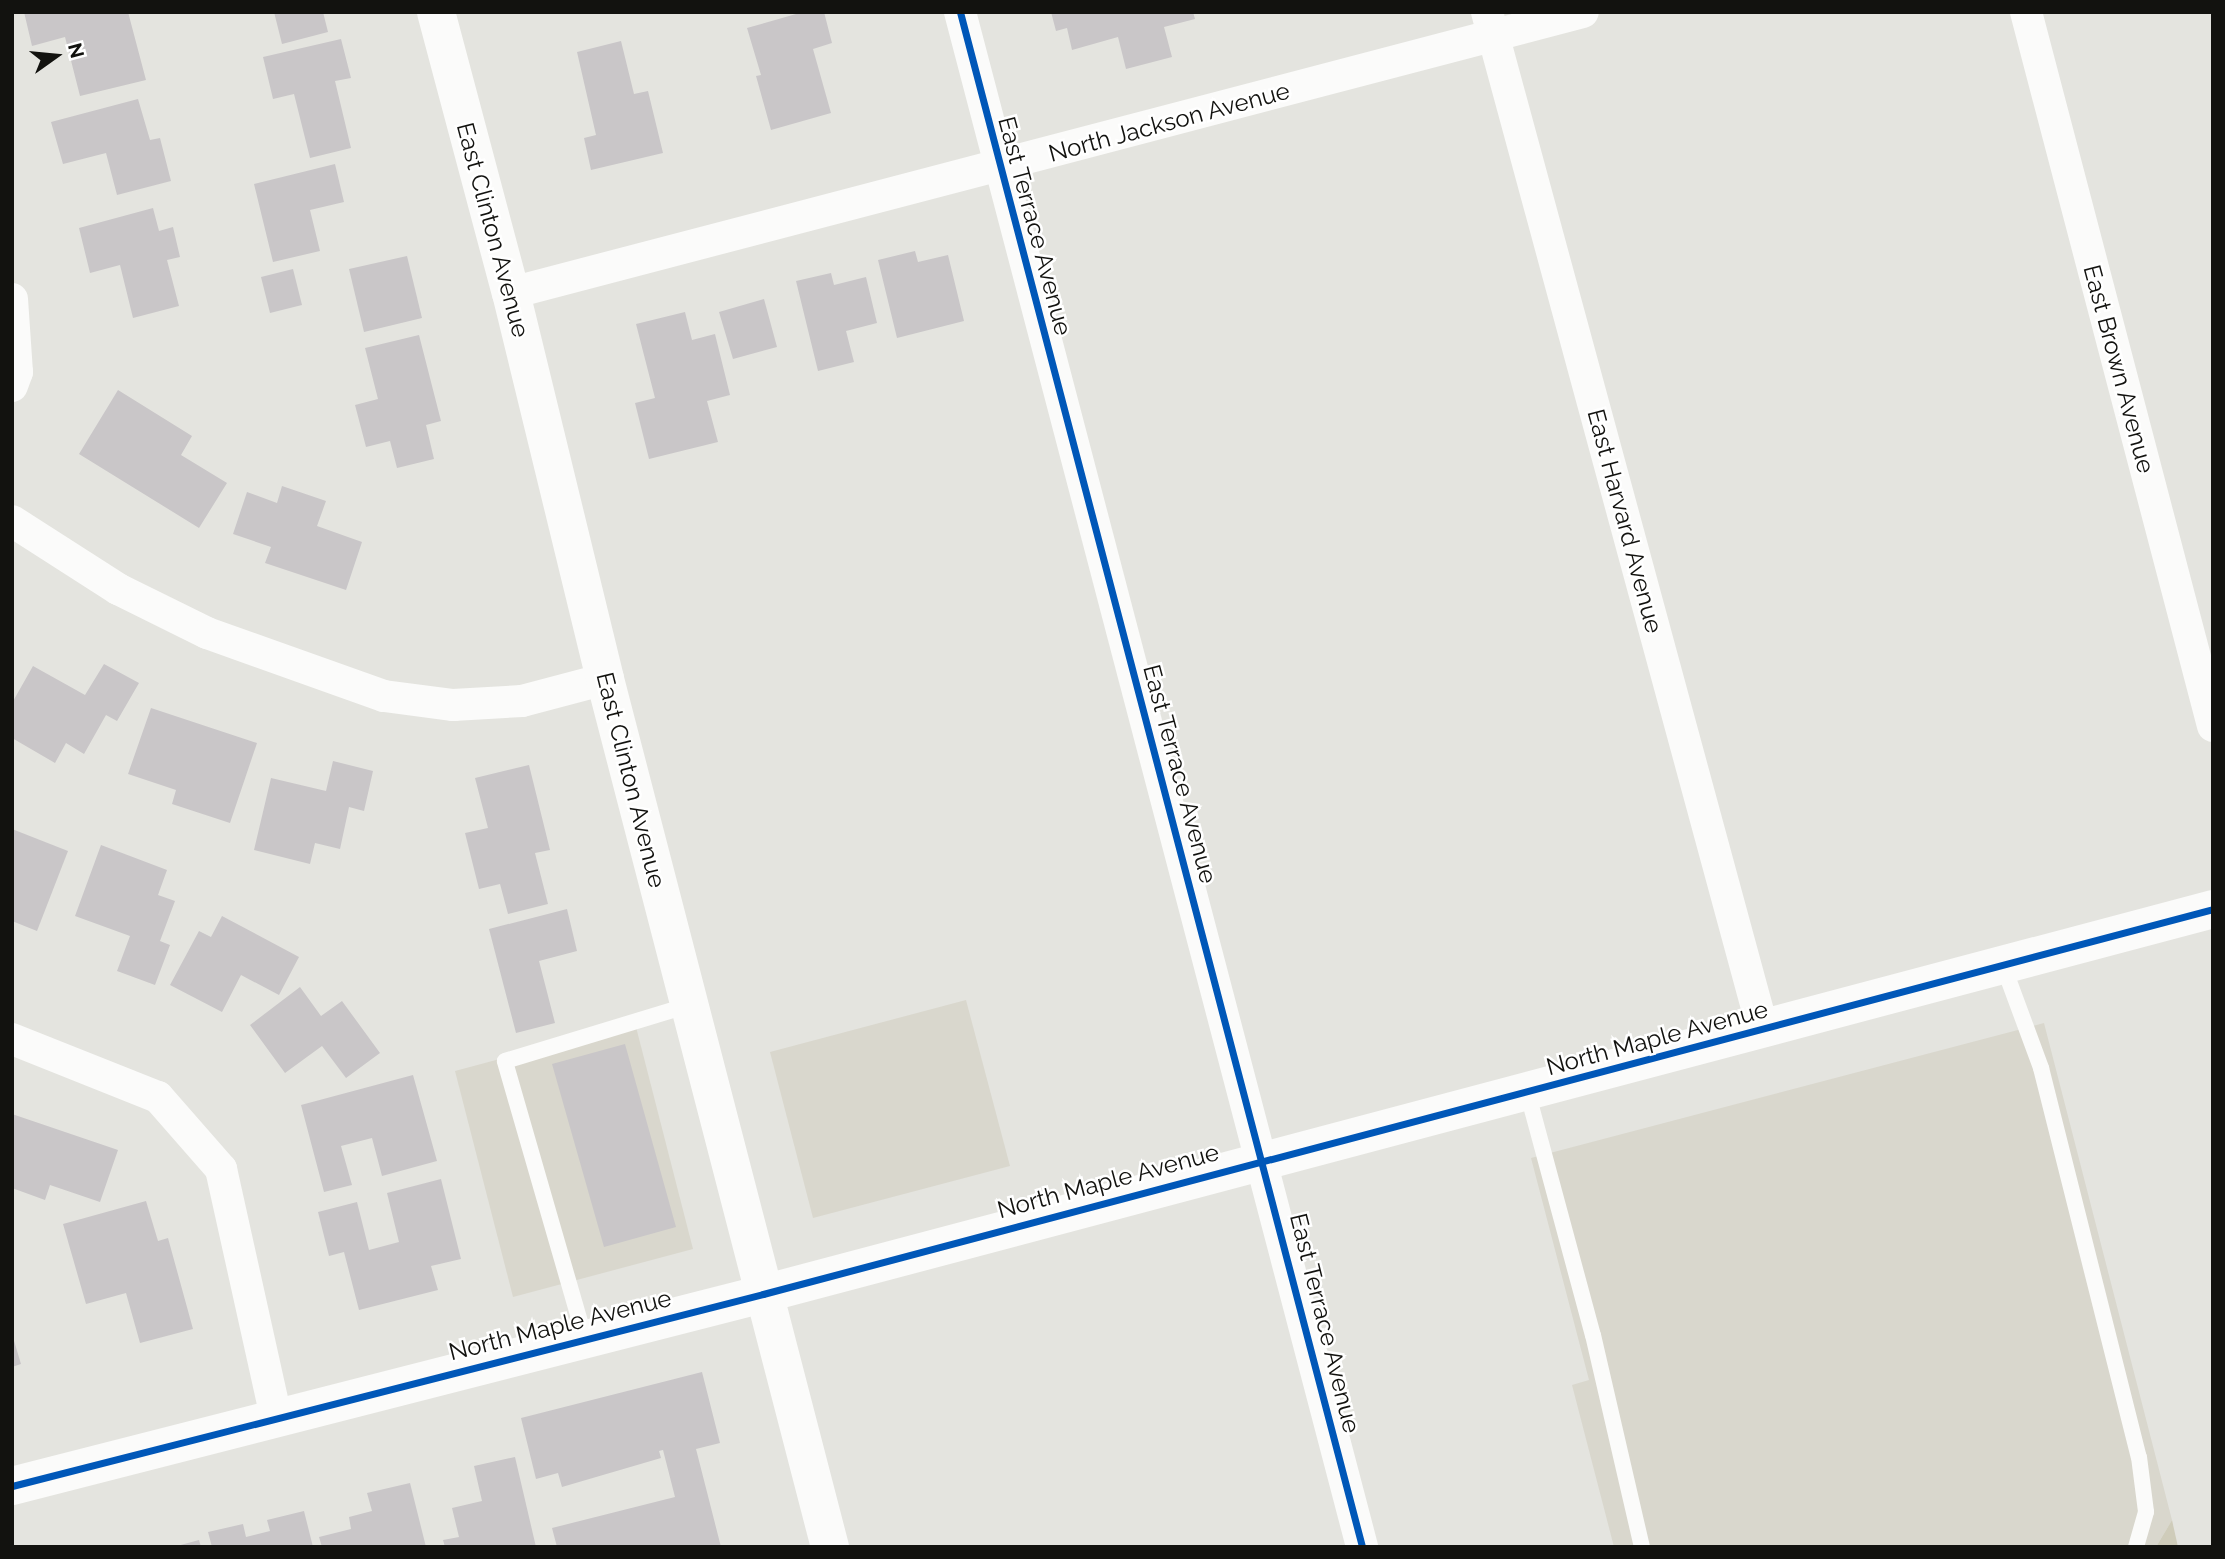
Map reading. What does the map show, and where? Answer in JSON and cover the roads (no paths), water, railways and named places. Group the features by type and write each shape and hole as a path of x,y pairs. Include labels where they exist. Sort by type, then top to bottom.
{"street":[{"name":"East Clinton Avenue","path":"436,12 511,293 605,680 830,1547"},
{"name":"East Terrace Avenue","path":"960,12 1363,1547"},
{"name":"North Jackson Avenue","path":"511,293 1000,167 1490,25 1583,12"},
{"name":"East Brown Avenue","path":"2026,12 2213,726"},
{"name":"East Harvard Avenue","path":"1490,25 1763,1030"},
{"path":"12,299 17,372 12,386"},
{"path":"12,521 118,589 207,633 384,696 453,705 522,701 605,680"},
{"name":"North Maple Avenue","path":"12,1486 764,1294 2213,909"},
{"path":"12,1039 158,1097 221,1169 276,1417"}],"lane":[{"path":"2003,965 2041,1068 2139,1457 2146,1512 2136,1547"},
{"path":"585,1339 505,1061 689,1005"},
{"path":"1527,1091 1593,1335 1642,1547"}]}
